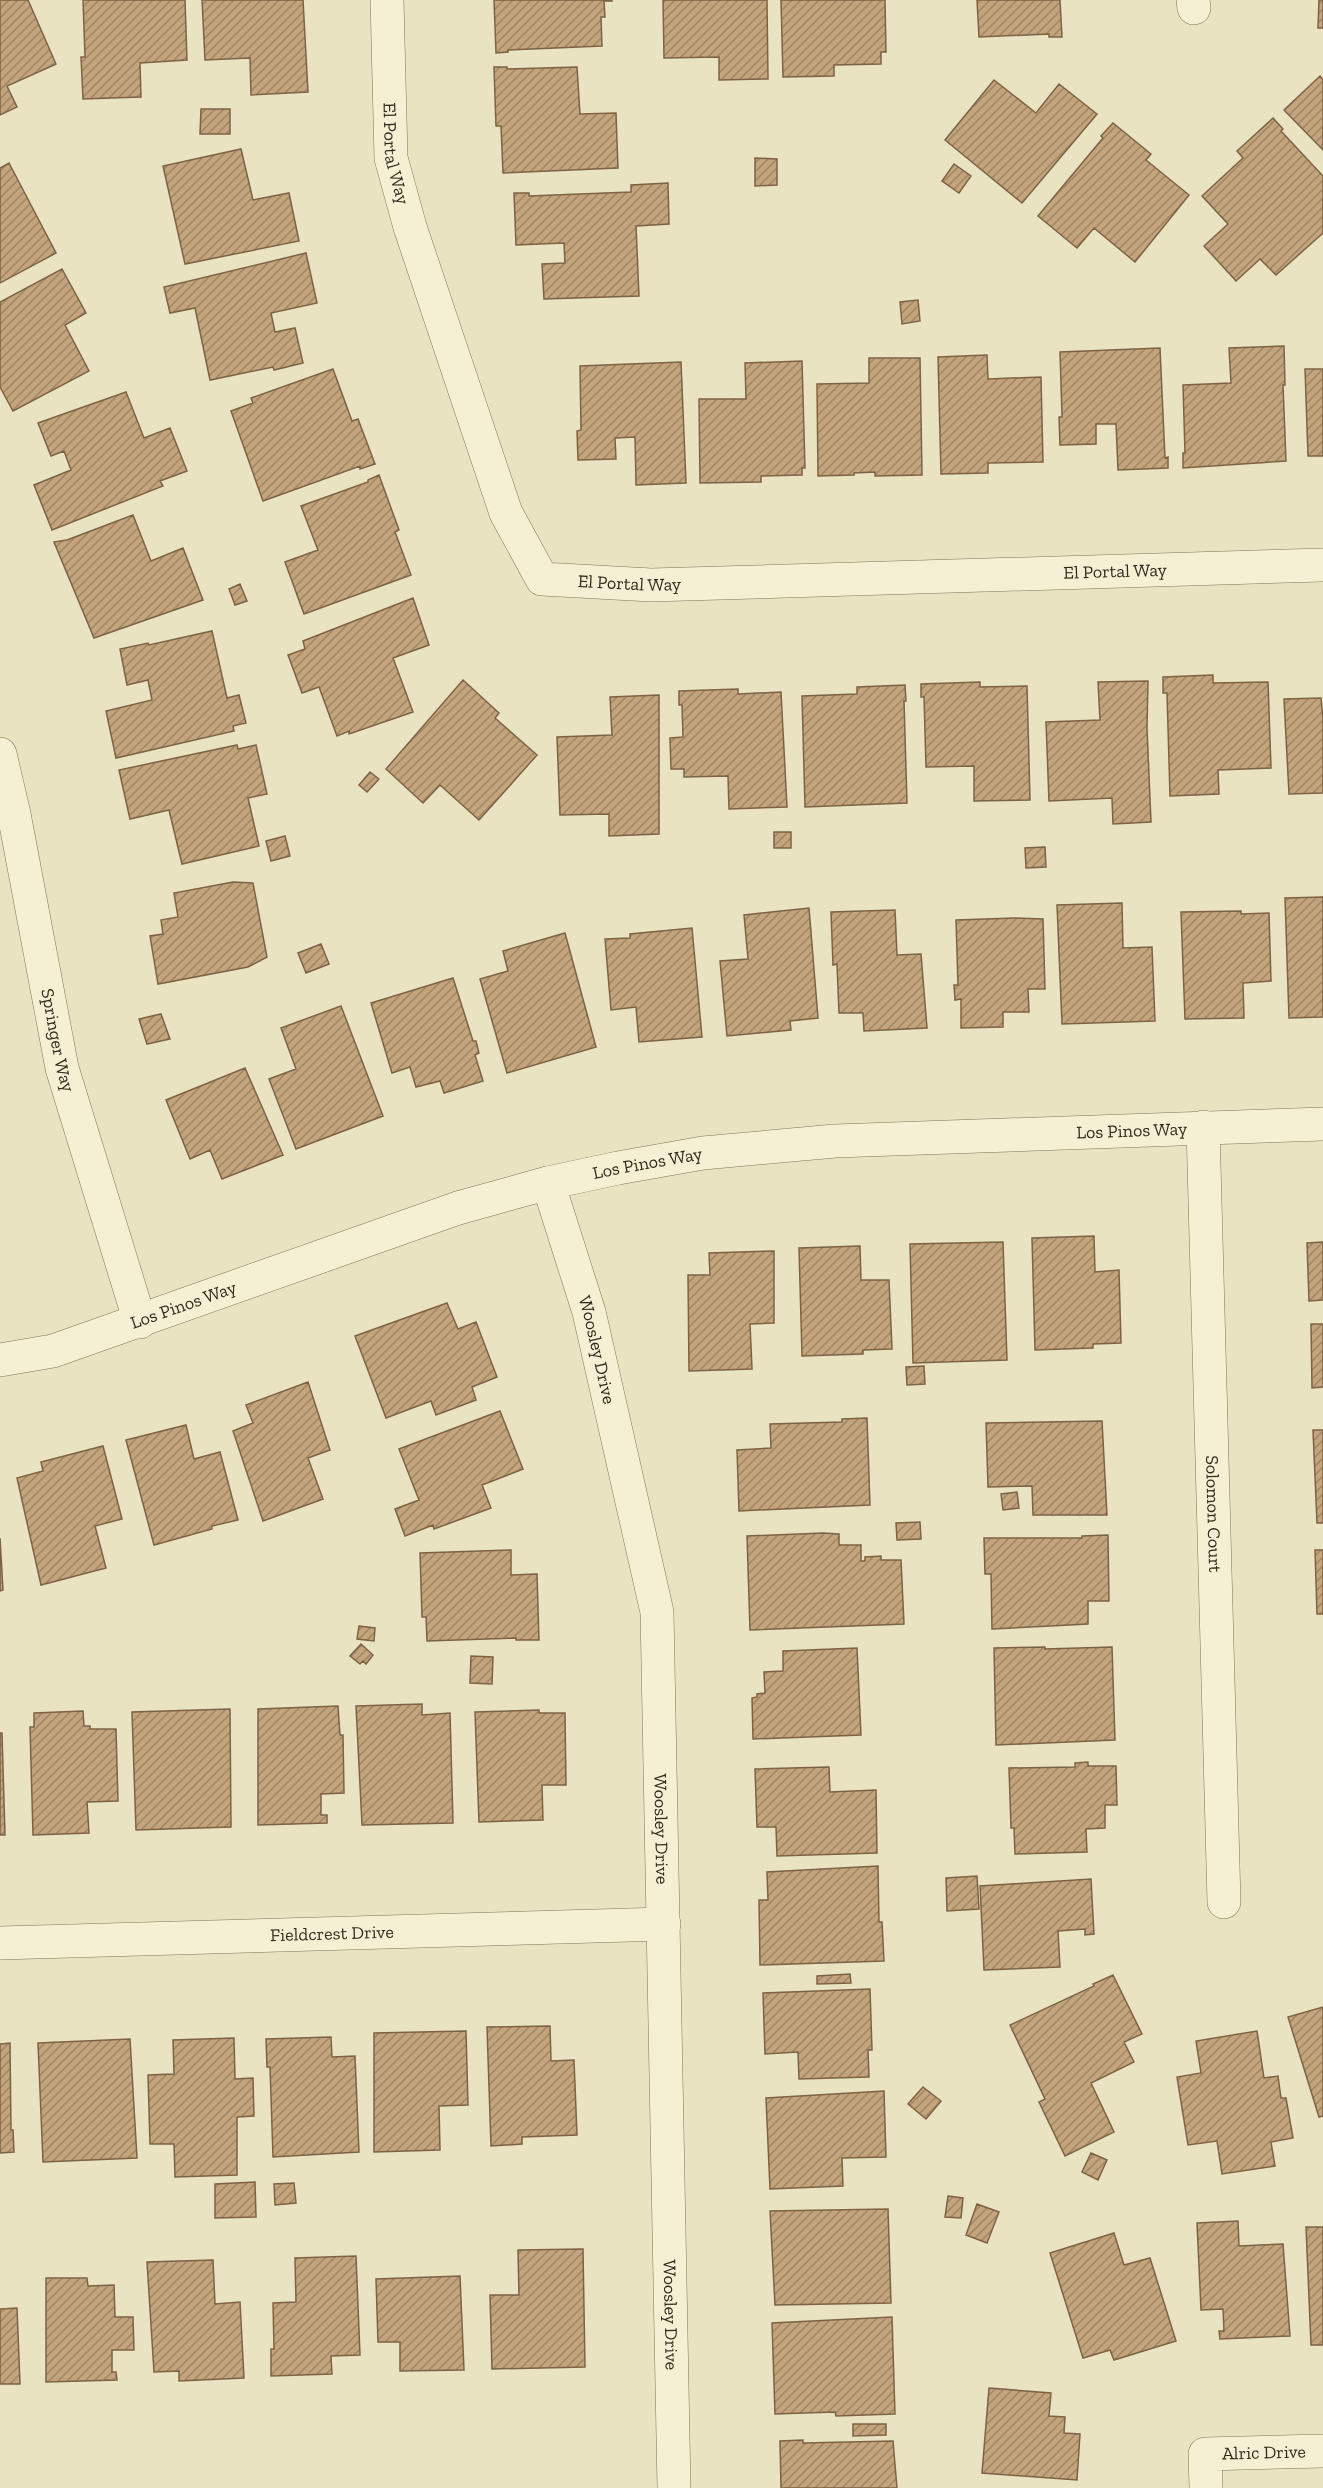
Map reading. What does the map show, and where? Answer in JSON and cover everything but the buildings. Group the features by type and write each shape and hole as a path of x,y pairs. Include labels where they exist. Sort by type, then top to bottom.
{"street":[{"name":"El Portal Way","path":"387,0 391,158 410,227 506,513 542,579 651,585 1323,565"},
{"name":"Springer Way","path":"0,754 14,814 62,1068 140,1322"},
{"name":"Los Pinos Way","path":"0,1360 53,1352 458,1208 548,1183 704,1153 835,1142 1323,1124"},
{"name":"Solomon Court","path":"1203,1127 1224,1902"},
{"name":"Woosley Drive","path":"548,1183 589,1312 657,1612 674,2488"},
{"name":"Fieldcrest Drive","path":"0,1943 664,1924"},
{"name":"Alric Drive","path":"1206,2488 1205,2454 1323,2451"}]}
